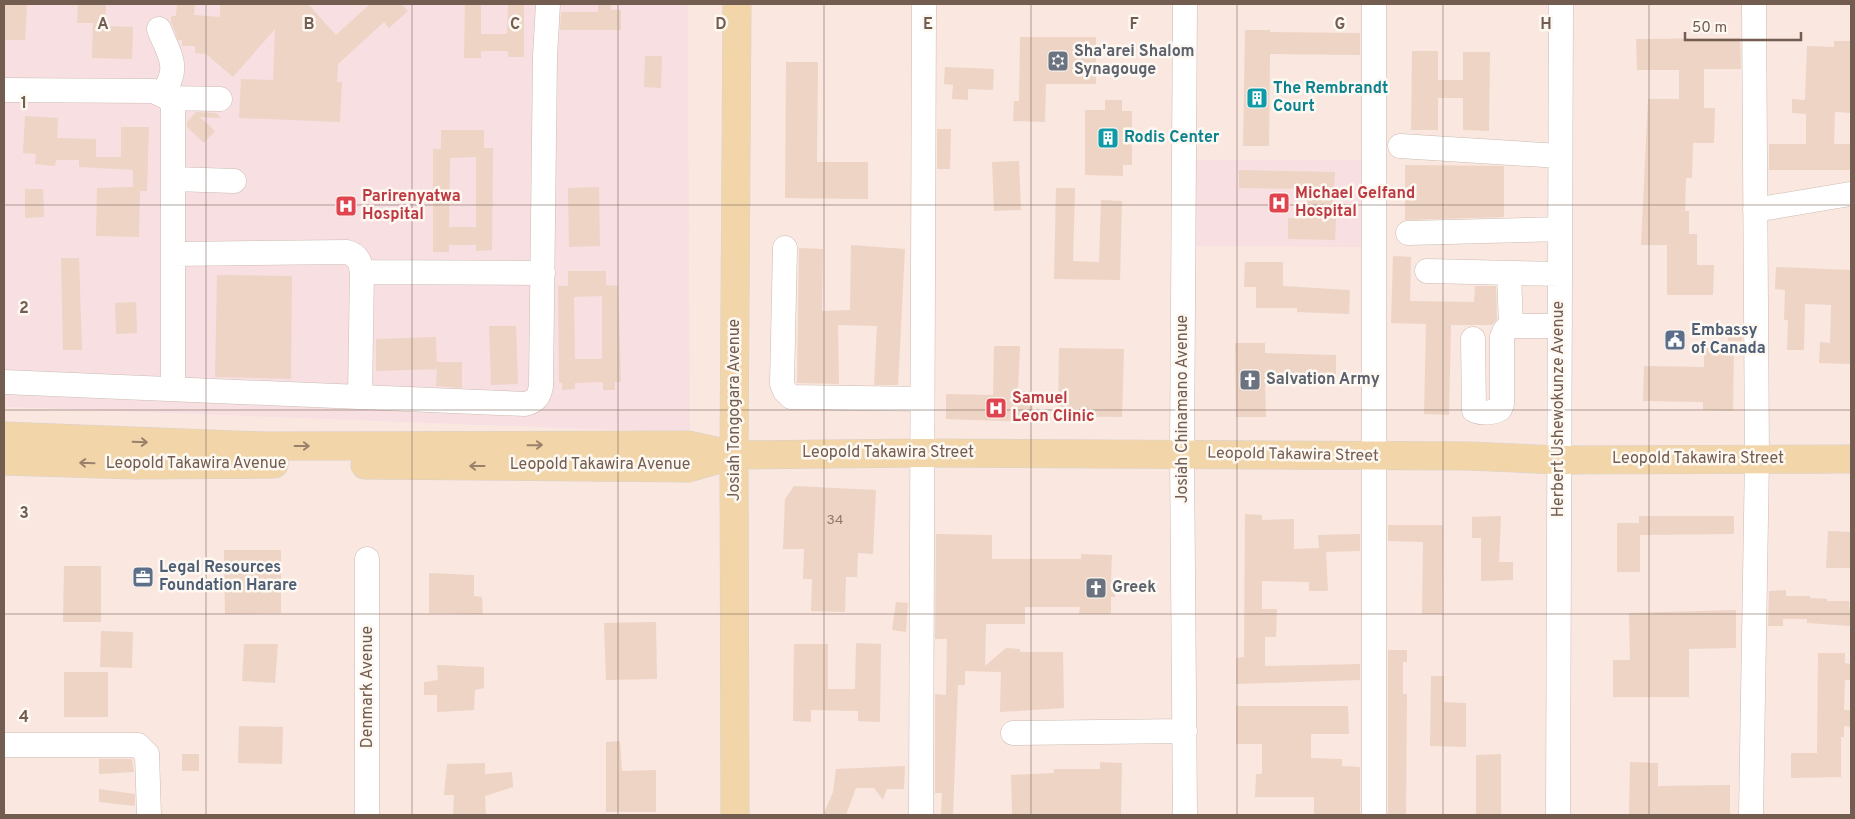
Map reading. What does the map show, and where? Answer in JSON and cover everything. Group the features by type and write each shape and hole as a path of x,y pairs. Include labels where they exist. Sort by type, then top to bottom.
{"main road":[{"name":"Josiah Tongogara Avenue","path":"735,815 734,455 738,4"},
{"name":"Leopold Takawira Avenue","path":"4,436 264,446 688,445 734,455"},
{"name":"Leopold Takawira Street","path":"734,455 921,453 1182,454 1559,460 1851,458"},
{"name":"Leopold Takawira Avenue","path":"4,461 134,464 688,468 734,455"}],"street":[{"path":"4,382 525,404 535,401 540,394 541,386 548,4"},
{"path":"921,815 924,4"},
{"name":"Josiah Chinamano Avenue","path":"1185,4 1182,454 1185,815"},
{"path":"1374,4 1374,815"},
{"name":"Herbert Ushewokunze Avenue","path":"1558,815 1561,4"},
{"path":"1751,815 1757,458 1754,4"},
{"path":"159,29 173,64 171,80 165,96"},
{"path":"4,90 153,92 165,96 220,99"},
{"path":"165,96 173,105 173,388"},
{"path":"1400,146 1560,156"},
{"path":"174,179 234,181"},
{"path":"1755,210 1850,194"},
{"path":"1408,233 1560,229"},
{"path":"785,248 782,384 785,391 791,397 922,399"},
{"path":"174,254 347,252 354,254 359,260 362,272 360,397"},
{"path":"1427,271 1560,274"},
{"path":"362,272 543,273"},
{"path":"1509,273 1511,326"},
{"path":"1473,339 1474,410 1479,412 1495,412 1500,409 1502,404 1502,337 1505,330 1511,326 1560,326"},
{"name":"Denmark Avenue","path":"368,558 368,815"},
{"path":"1013,733 1185,731"},
{"path":"4,746 138,745 147,754 149,815"}],"shaded area":[{"name":"Parirenyatwa Hospital","path":"4,4 688,4 690,433 4,407"},
{"path":"688,4 1851,4 1851,815 4,815 4,407 690,433"},
{"name":"Michael Gelfand Hospital","path":"1183,160 1375,160 1374,247 1183,246"}],"building":[{"path":"4,4 27,4 25,40 4,40"},
{"path":"78,4 106,4 105,26 133,27 132,59 92,58 93,23 77,23"},
{"path":"177,4 195,4 194,15 220,17 220,4 308,4 336,35 370,4 401,4 408,11 389,28 384,22 338,64 337,82 342,82 340,122 239,118 241,79 273,80 275,29 233,77 206,54 195,53 195,46 182,46 182,40 178,40 171,22 171,16 176,16"},
{"path":"465,4 481,4 481,34 507,34 508,4 524,4 524,57 508,57 508,51 481,51 481,58 464,58"},
{"path":"598,4 611,4 611,10 621,10 621,30 560,30 561,12 598,12"},
{"name":"The Rembrandt Court","path":"1245,30 1360,33 1360,55 1270,54 1269,146 1243,146"},
{"name":"Sha'arei Shalom Synagouge","path":"1020,37 1096,37 1096,84 1046,84 1045,122 1013,121 1014,101 1019,101"},
{"path":"1740,38 1741,69 1704,69 1704,108 1715,108 1714,143 1693,143 1692,178 1686,178 1685,211 1689,211 1689,234 1697,234 1697,265 1714,265 1713,295 1667,295 1667,245 1641,245 1648,99 1679,99 1679,70 1637,70 1636,39"},
{"path":"1834,41 1851,41 1851,113 1835,112 1834,144 1851,144 1851,170 1769,170 1769,144 1806,144 1806,114 1792,113 1792,99 1805,100 1807,46 1834,47"},
{"path":"1412,51 1438,51 1438,80 1463,80 1463,52 1490,52 1489,131 1463,130 1463,98 1438,98 1438,130 1411,130"},
{"path":"645,56 662,56 661,88 644,87"},
{"path":"786,62 818,62 817,162 868,162 868,199 785,198"},
{"path":"945,67 994,69 993,90 968,89 968,100 952,99 953,85 944,84"},
{"name":"Rodis Center","path":"1105,100 1122,100 1122,111 1132,111 1132,165 1123,165 1123,176 1085,175 1085,110 1105,110"},
{"path":"196,112 216,113 221,118 200,117 215,131 204,143 187,127 187,122"},
{"path":"25,116 58,118 57,138 96,139 96,157 121,157 121,127 149,127 147,191 140,191 139,237 96,236 97,188 133,187 133,170 79,167 79,160 56,160 55,166 35,164 36,154 23,153"},
{"path":"937,129 951,129 950,169 937,169"},
{"path":"441,130 484,130 484,148 493,148 492,250 476,251 476,245 449,245 449,252 433,252 433,149 441,149","holes":["476,157 476,227 449,227 450,158"]},
{"path":"1019,161 1021,210 994,211 992,162"},
{"path":"1405,165 1504,166 1504,217 1405,220"},
{"path":"1239,170 1335,172 1332,219 1336,219 1335,240 1288,239 1288,218 1307,218 1307,189 1239,188"},
{"path":"599,187 600,246 569,247 568,188"},
{"path":"1056,188 1075,188 1073,261 1099,262 1101,200 1122,201 1120,280 1054,279"},
{"path":"25,189 43,189 44,217 25,218"},
{"path":"851,245 905,249 898,385 874,385 877,326 838,325 839,384 797,383 799,248 823,249 822,311 850,310"},
{"path":"1393,256 1411,257 1410,301 1474,302 1475,286 1496,286 1497,319 1492,325 1451,325 1449,415 1424,414 1426,324 1391,323"},
{"path":"61,258 79,258 82,350 63,350"},
{"path":"1245,262 1283,262 1283,286 1350,290 1349,314 1297,312 1297,308 1256,308 1256,287 1244,287"},
{"path":"1776,267 1851,270 1851,364 1819,363 1820,342 1830,343 1831,305 1805,304 1804,350 1787,350 1788,320 1784,320 1785,290 1775,289"},
{"path":"568,271 606,271 606,285 618,286 621,382 615,382 615,390 603,390 603,382 575,383 575,389 562,390 562,383 559,383 558,286 568,286","holes":["602,296 602,359 575,359 574,297"]},
{"path":"217,275 292,276 291,379 215,377"},
{"path":"136,302 137,333 116,334 115,303"},
{"path":"1728,324 1742,324 1742,341 1728,341"},
{"path":"489,326 516,326 518,384 491,385"},
{"path":"436,337 437,369 376,371 376,339"},
{"path":"1235,343 1265,343 1265,353 1336,355 1336,386 1265,385 1266,417 1236,417"},
{"path":"1704,344 1734,344 1733,411 1703,410 1703,402 1643,401 1644,366 1704,367"},
{"path":"994,346 1020,346 1018,391 1033,392 1032,422 946,419 946,394 993,395"},
{"path":"1059,348 1124,349 1122,417 1058,416"},
{"path":"437,362 462,362 462,388 436,386"},
{"path":"794,486 876,490 873,554 858,553 857,577 846,577 845,612 811,611 812,579 803,579 804,549 783,549 785,499"},
{"path":"1245,514 1262,515 1262,520 1294,519 1294,549 1319,548 1318,535 1360,534 1360,551 1326,552 1328,591 1309,591 1309,582 1262,581 1262,609 1277,609 1276,637 1265,637 1265,666 1360,664 1360,680 1236,684 1236,658 1244,657"},
{"path":"1501,516 1499,562 1513,562 1513,580 1481,581 1481,538 1472,538 1472,517"},
{"path":"1639,516 1734,516 1734,534 1640,535 1640,572 1617,572 1617,523 1639,523"},
{"path":"1388,525 1443,525 1442,614 1422,614 1423,542 1388,541"},
{"path":"1828,531 1851,532 1851,568 1826,568"},
{"path":"936,534 992,535 992,559 1081,559 1081,554 1112,555 1111,580 1115,581 1115,597 1111,597 1111,614 1079,614 1080,607 1025,607 1025,624 986,624 985,666 1006,648 1020,649 1020,652 1063,652 1064,708 1000,712 1001,672 965,671 965,685 958,685 953,815 941,815 942,793 935,793 935,694 946,695 947,639 935,639"},
{"path":"224,550 281,550 281,613 225,614"},
{"path":"64,566 101,566 101,622 63,622"},
{"path":"429,573 474,575 474,596 482,597 483,614 429,613"},
{"path":"1786,590 1786,596 1810,596 1810,598 1827,599 1827,601 1849,601 1851,626 1807,623 1807,619 1783,619 1783,626 1768,626 1769,591"},
{"path":"896,602 908,603 906,632 892,630"},
{"path":"1736,610 1736,648 1689,649 1689,697 1613,697 1613,660 1630,660 1629,613"},
{"path":"656,622 657,679 606,680 604,623"},
{"path":"101,631 133,632 132,668 100,667"},
{"path":"856,643 881,644 880,722 858,721 858,711 811,710 811,722 793,721 794,644 828,644 828,689 855,689"},
{"path":"244,644 278,644 275,683 242,681"},
{"path":"1388,650 1407,650 1407,662 1403,662 1403,694 1407,694 1406,815 1388,815"},
{"path":"1818,653 1845,653 1845,663 1851,664 1851,680 1845,680 1844,710 1851,710 1851,727 1844,726 1844,737 1841,737 1841,777 1791,778 1791,753 1817,753"},
{"path":"437,665 484,667 484,688 475,690 474,710 437,712 437,695 424,695 424,682 438,680"},
{"path":"64,672 108,672 108,717 64,717"},
{"path":"1431,676 1444,676 1444,702 1466,703 1466,747 1430,746"},
{"path":"1236,706 1348,706 1349,734 1311,734 1311,758 1342,759 1342,766 1360,767 1360,815 1314,815 1314,797 1255,797 1256,774 1262,774 1262,744 1236,744"},
{"path":"239,726 283,727 282,764 238,763"},
{"path":"620,741 622,771 656,770 656,812 606,812 606,742"},
{"path":"182,754 199,754 199,771 182,771"},
{"path":"1501,754 1501,815 1476,815 1476,755"},
{"path":"99,759 132,759 134,772 99,774"},
{"path":"1100,762 1122,763 1121,815 1012,815 1011,775 1054,773 1054,769 1100,769"},
{"path":"1630,762 1658,763 1658,786 1730,785 1730,815 1629,815"},
{"path":"485,763 485,774 512,772 513,787 485,796 486,815 453,815 454,795 444,795 447,764"},
{"path":"905,766 904,789 887,789 883,800 874,788 856,788 846,815 823,815 833,792 836,769"},
{"path":"99,789 135,794 135,806 99,802"}],"place":[{"name":"Sha'arei Shalom Synagouge","path":"1058,61"},
{"name":"The Rembrandt Court","path":"1257,98"},
{"name":"Rodis Center","path":"1108,138"},
{"name":"Michael Gelfand Hospital","path":"1279,203"},
{"name":"Parirenyatwa Hospital","path":"346,206"},
{"name":"Embassy of Canada","path":"1675,340"},
{"name":"Salvation Army","path":"1250,380"},
{"name":"Samuel Leon Clinic","path":"996,408"},
{"name":"Legal Resources Foundation Harare","path":"143,577"},
{"name":"Greek","path":"1096,588"}]}
